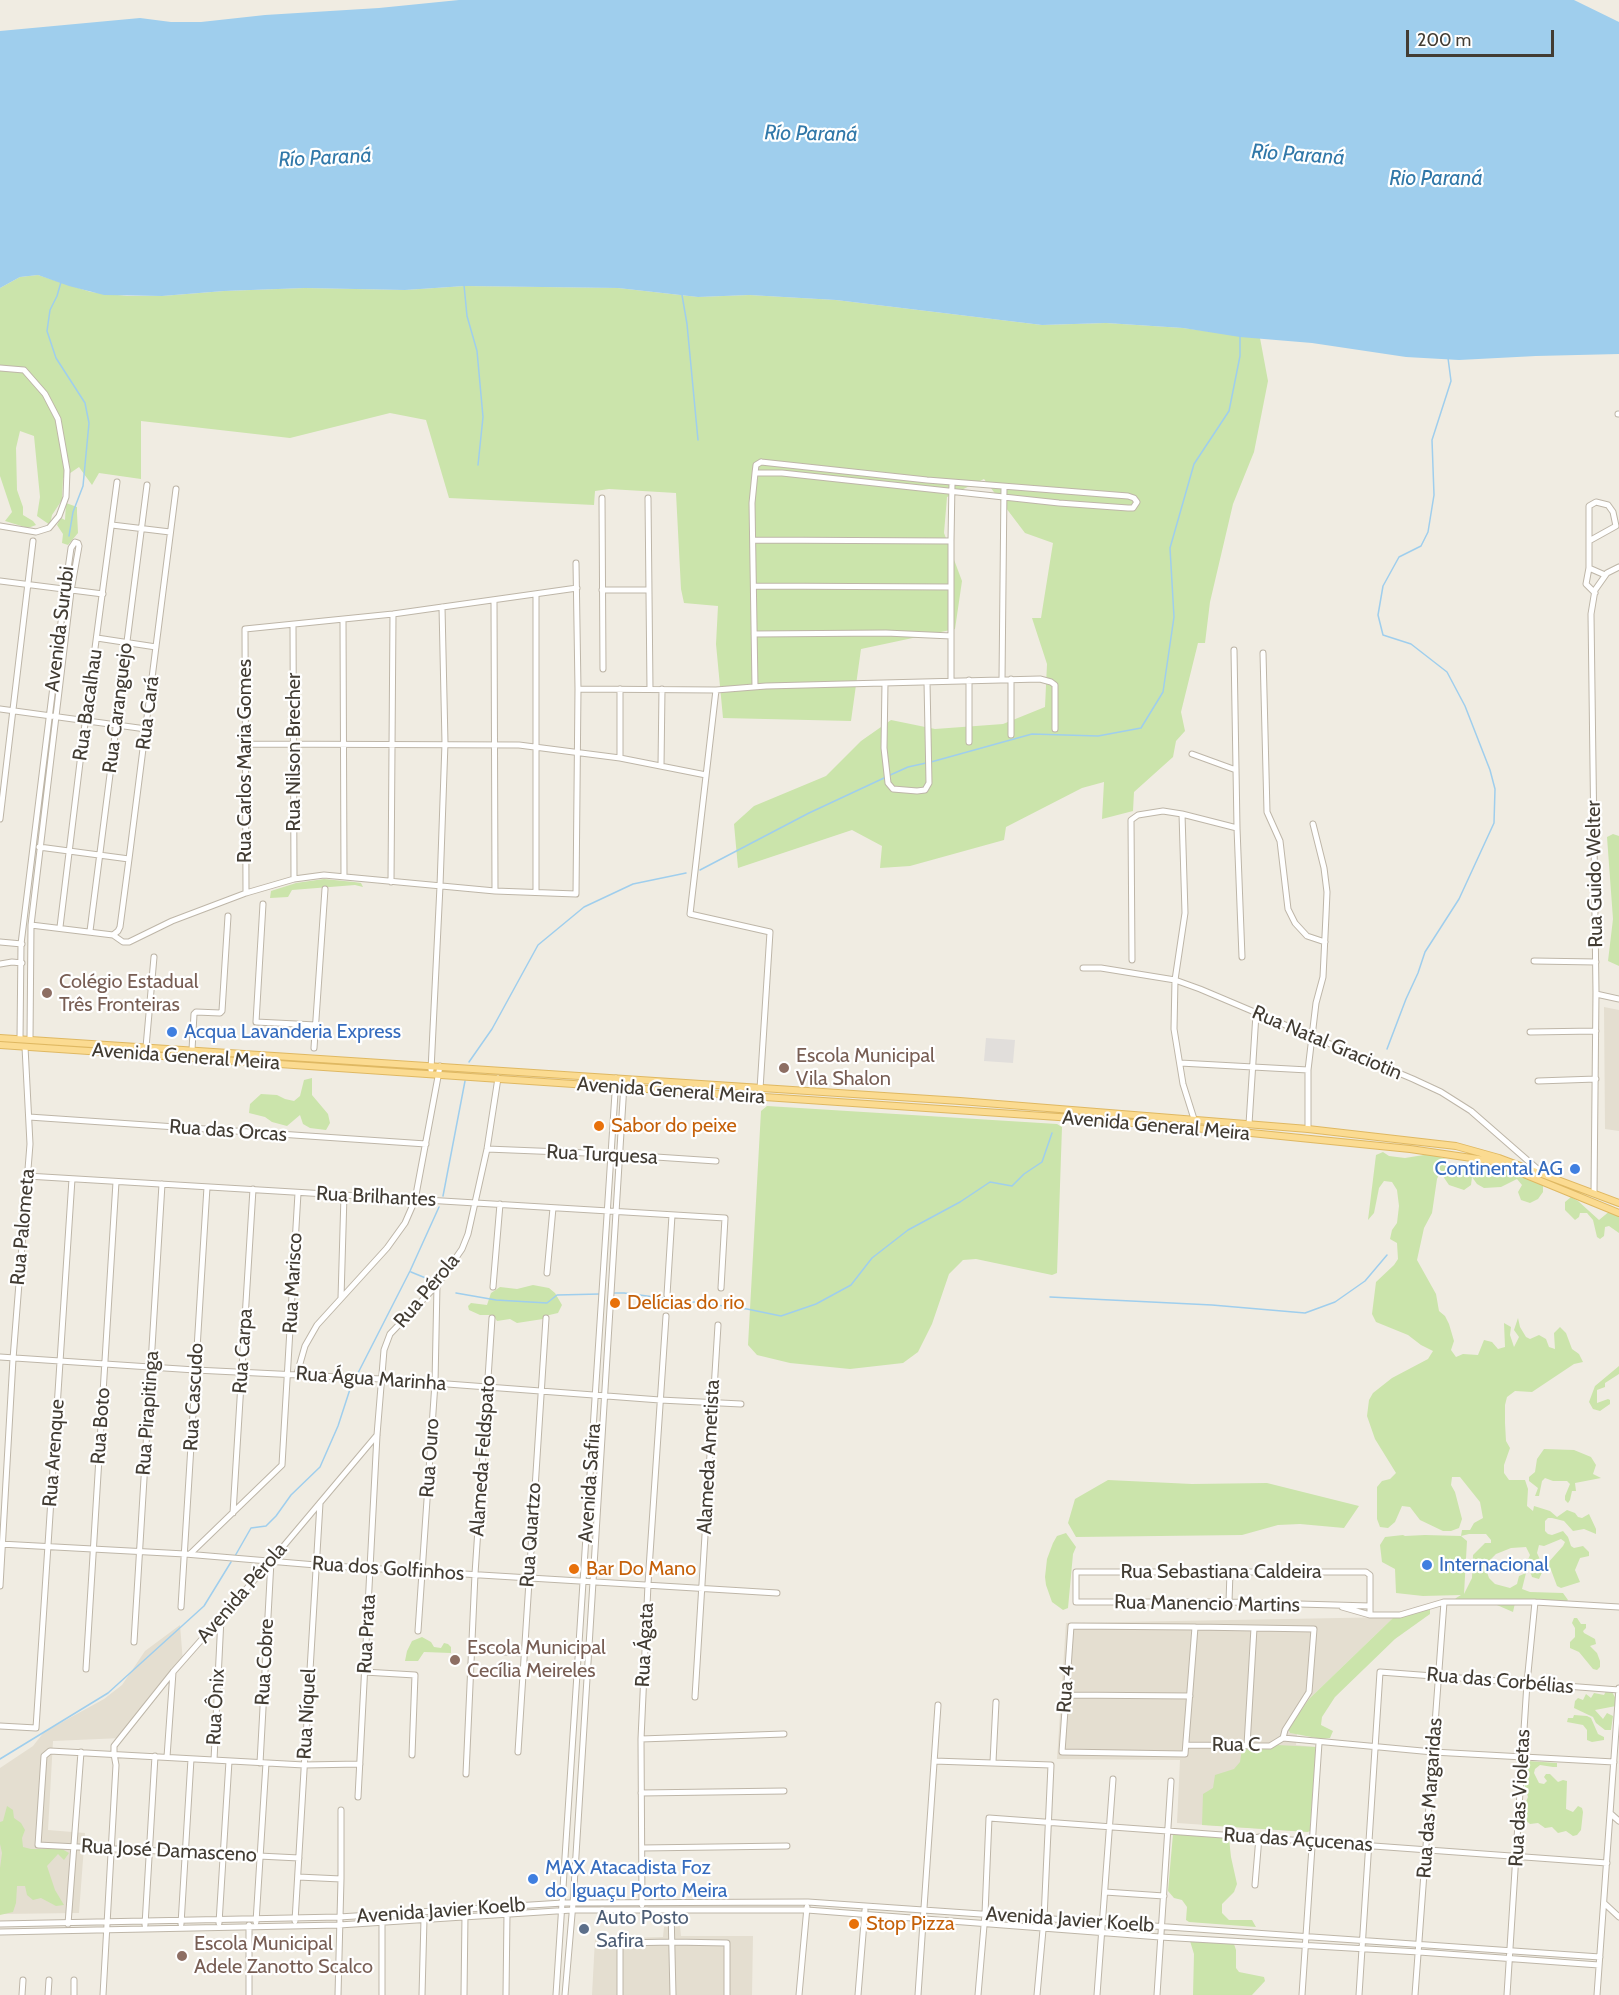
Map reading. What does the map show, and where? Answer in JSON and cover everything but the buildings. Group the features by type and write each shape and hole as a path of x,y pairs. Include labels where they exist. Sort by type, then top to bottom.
{"main road":[{"name":"Avenida General Meira","path":"0,1038 192,1050 314,1053 431,1070"},
{"path":"20,1039 25,1047 30,1039"},
{"name":"Avenida General Meira","path":"0,1045 616,1082 760,1098 1194,1128 1430,1151 1492,1161 1619,1213"},
{"name":"Avenida General Meira","path":"440,1070 498,1078 616,1082"},
{"name":"Avenida General Meira","path":"625,1083 960,1101 1308,1129 1456,1146 1499,1158 1619,1203"},
{"path":"760,1089 760,1098"},
{"path":"1194,1119 1194,1128"},
{"path":"1307,1139 1308,1129"},
{"path":"1591,1201 1594,1194"}],"street":[{"path":"0,368 24,370 45,394 58,419 67,471 66,497 59,516 49,528 36,532 0,526"},
{"path":"755,473 770,472 1005,498 1128,508 1133,507 1137,502 1128,496 952,483 761,462 755,467 752,503 755,687"},
{"name":"Rua Bacalhau","path":"60,927 117,482"},
{"path":"951,681 952,483"},
{"name":"Rua Caranguejo","path":"90,931 147,485"},
{"path":"1002,680 1004,487"},
{"name":"Rua Cará","path":"114,934 120,927 176,489"},
{"path":"602,498 603,669"},
{"path":"648,498 650,689"},
{"path":"1588,541 1616,526 1613,512 1608,506 1596,502 1589,506 1588,541 1589,568 1586,584 1595,593"},
{"path":"112,525 170,532"},
{"path":"753,540 951,540"},
{"path":"0,819 33,541"},
{"name":"Avenida Surubi","path":"30,1039 31,925 71,548 75,542 79,546 68,590"},
{"path":"31,925 114,934 123,942 137,939 172,921 246,893 294,879 324,875 495,891 576,894 578,689 576,563"},
{"path":"1589,568 1605,575 1610,570 1619,567"},
{"name":"Rua Guido Welter","path":"1594,1194 1596,962 1591,614 1595,593 1605,575"},
{"path":"0,581 103,594"},
{"path":"754,586 951,587"},
{"path":"293,625 442,608 577,588"},
{"path":"603,590 649,590"},
{"path":"536,594 536,892"},
{"path":"494,600 495,891"},
{"path":"431,1070 445,743 442,608"},
{"path":"391,882 393,614"},
{"path":"343,620 344,877"},
{"name":"Rua Carlos Maria Gomes","path":"246,893 245,629 293,625"},
{"name":"Rua Nilson Brecher","path":"293,625 294,879"},
{"path":"754,634 886,633 951,636"},
{"path":"97,638 156,647"},
{"path":"1234,650 1242,957"},
{"path":"1263,653 1267,812 1280,841 1288,909 1295,923 1307,936 1324,942"},
{"path":"578,689 716,690 1040,679 1055,685 1055,729"},
{"path":"969,680 969,742"},
{"path":"1011,680 1011,735"},
{"path":"885,683 884,748 888,783 893,789 917,791 925,790 929,783 927,682"},
{"path":"620,689 620,758"},
{"path":"661,766 662,689"},
{"path":"716,690 690,914 770,932 760,1089"},
{"path":"0,710 146,729"},
{"name":"Avenida Surubi","path":"20,1039 21,944 53,717"},
{"path":"245,744 445,743 537,746 620,758 706,775"},
{"path":"1192,754 1236,770"},
{"path":"1132,960 1131,820 1138,815 1163,811 1237,828"},
{"path":"1182,814 1185,913 1175,980 1174,1029 1183,1084 1194,1119"},
{"path":"1308,1129 1308,1070 1323,977 1327,892 1324,868 1313,824"},
{"path":"33,847 129,859"},
{"path":"314,1053 325,889"},
{"path":"263,904 256,1022 316,1025"},
{"path":"192,1050 194,1014 222,1011 228,915"},
{"path":"0,942 30,944"},
{"path":"146,1047 154,957"},
{"path":"1534,961 1596,962"},
{"path":"0,964 12,962 30,967"},
{"name":"Rua Natal Graciotin","path":"1083,968 1101,968 1175,980 1441,1092 1470,1111 1544,1175"},
{"path":"1596,994 1619,999"},
{"path":"1249,1124 1256,1014"},
{"path":"1530,1032 1596,1031"},
{"name":"Rua Palometa","path":"0,1586 13,1359 30,1144 25,1047"},
{"path":"1180,1063 1308,1070"},
{"path":"297,1374 305,1346 317,1325 387,1248 405,1223 415,1200 440,1070"},
{"name":"Rua Pérola","path":"377,1435 384,1350 390,1334 437,1285 462,1249 468,1234 487,1149 498,1078"},
{"path":"1538,1081 1596,1078"},
{"name":"Avenida Safira","path":"556,1995 616,1082"},
{"name":"Avenida Safira","path":"565,1995 573,1906 625,1083"},
{"name":"Rua das Orcas","path":"29,1118 426,1144"},
{"name":"Rua Turquesa","path":"487,1149 716,1161"},
{"name":"Rua Brilhantes","path":"27,1176 725,1218 721,1288"},
{"name":"Rua Arenque","path":"0,1726 36,1728 72,1179"},
{"name":"Rua Boto","path":"86,1669 116,1182"},
{"name":"Rua Pirapitinga","path":"134,1642 162,1184"},
{"name":"Rua Cascudo","path":"182,1607 187,1554 195,1370 207,1187"},
{"name":"Rua Carpa","path":"233,1514 253,1189"},
{"name":"Rua Marisco","path":"187,1554 233,1514 282,1465 298,1193"},
{"path":"341,1298 344,1195"},
{"path":"494,1287 500,1204"},
{"path":"548,1273 553,1208"},
{"path":"668,1295 672,1215"},
{"name":"Rua Ouro","path":"418,1631 435,1383 437,1285"},
{"name":"Rua Ágata","path":"642,1910 641,1739 648,1584 666,1316"},
{"name":"Alameda Feldspato","path":"465,1773 492,1318"},
{"name":"Rua Quartzo","path":"518,1752 546,1318"},
{"name":"Alameda Ametista","path":"695,1697 718,1325"},
{"name":"Rua Água Marinha","path":"0,1357 381,1379 596,1396 741,1404"},
{"name":"Avenida Pérola","path":"114,1754 114,1746 173,1672 377,1435"},
{"name":"Rua Prata","path":"358,1797 377,1435"},
{"name":"Rua Níquel","path":"295,1926 320,1503"},
{"name":"Rua dos Golfinhos","path":"1,1544 777,1593"},
{"name":"Rua Cobre","path":"256,1927 270,1561"},
{"name":"Rua Sebastiana Caldeira","path":"1076,1602 1076,1572 1366,1572 1370,1575 1370,1606"},
{"path":"1229,1602 1230,1572"},
{"name":"Rua Manencio Martins","path":"1076,1602 1229,1602 1370,1606"},
{"name":"Rua Manencio Martins","path":"1338,1606 1356,1613 1370,1615 1401,1615 1444,1602 1535,1602 1619,1607"},
{"name":"Rua das Margaridas","path":"1415,1995 1444,1602"},
{"name":"Rua das Violetas","path":"1507,1995 1527,1683 1535,1602"},
{"path":"1370,1606 1370,1615"},
{"name":"Rua Ônix","path":"214,1760 221,1618"},
{"name":"Rua 4","path":"1187,1745 1183,1755 1062,1752 1071,1626 1195,1627"},
{"path":"1187,1745 1195,1627 1314,1629 1309,1692 1285,1730 1283,1738"},
{"path":"1247,1745 1254,1628"},
{"path":"471,1650 524,1653"},
{"path":"167,1757 173,1672"},
{"path":"364,1672 415,1675 411,1755"},
{"name":"Rua das Corbélias","path":"1375,1747 1380,1672 1619,1689"},
{"path":"1597,1995 1619,1689"},
{"path":"1066,1695 1190,1696"},
{"path":"576,1701 586,1701"},
{"path":"993,1762 996,1702"},
{"path":"918,1995 938,1705"},
{"path":"641,1739 784,1734"},
{"name":"Rua C","path":"1187,1745 1270,1746 1283,1738 1433,1752 1614,1762"},
{"path":"1302,1995 1319,1743"},
{"path":"1359,1995 1375,1747"},
{"name":"Rua José Damasceno","path":"81,1752 50,1751 44,1756 38,1845 299,1858"},
{"path":"68,1931 81,1752 304,1765 360,1764"},
{"path":"103,1995 116,1765 114,1754"},
{"path":"145,1929 155,1756"},
{"path":"181,1928 191,1759"},
{"path":"219,1928 229,1761"},
{"path":"934,1761 1051,1765 1044,1918 1037,1995"},
{"path":"1097,1995 1113,1779"},
{"path":"1157,1995 1171,1781"},
{"path":"641,1792 784,1791"},
{"path":"338,1995 341,1810"},
{"path":"1611,1814 1619,1821"},
{"name":"Rua das Açucenas","path":"985,1914 989,1818 1607,1863"},
{"path":"1255,1885 1259,1837"},
{"path":"642,1848 787,1846"},
{"path":"298,1877 341,1879"},
{"path":"1105,1892 1164,1896"},
{"path":"799,1995 808,1902"},
{"name":"Avenida Javier Koelb","path":"0,1932 339,1925 573,1906 642,1903 808,1902 1600,1957"},
{"path":"1604,1903 1619,1917"},
{"name":"Avenida Javier Koelb","path":"573,1906 642,1910 807,1910 1599,1965"},
{"path":"858,1995 866,1906"},
{"name":"Avenida Javier Koelb","path":"0,1924 248,1920 563,1907"},
{"path":"671,1910 673,1995"},
{"path":"506,1995 507,1913"},
{"path":"978,1995 985,1914"},
{"path":"464,1995 465,1916"},
{"path":"422,1995 423,1919"},
{"path":"248,1920 249,1995"},
{"path":"382,1922 382,1995"},
{"path":"620,1995 620,1942 727,1943 727,1995"},
{"path":"22,1980 22,1995"},
{"path":"48,1995 49,1980"},
{"path":"74,1980 74,1995"}],"shaded area":[{"path":"1604,1007 1619,1010 1619,1131 1605,1129"},
{"path":"986,1038 1015,1040 1013,1063 984,1061"},
{"path":"1394,1617 1309,1699 1288,1729 1290,1733 1297,1734 1296,1745 1316,1747 1308,1832 1177,1823 1180,1760 1057,1759 1066,1623"},
{"path":"180,1625 183,1662 122,1738 53,1741 48,1830 85,1833 79,1913 0,1914 0,1768 33,1746 44,1732 104,1699 122,1685 145,1651"},
{"path":"680,1926 681,1936 753,1936 752,1995 592,1995 595,1939 663,1937 664,1927"}],"green space":[{"path":"38,275 91,292 127,296 305,288 405,290 465,286 618,288 698,297 749,295 836,300 1042,325 1106,323 1183,328 1260,338 1268,381 1254,452 1233,504 1210,602 1205,643 1198,643 1181,712 1185,731 1176,741 1173,757 1134,792 1133,811 1102,819 1104,782 1082,788 1006,827 1004,840 910,866 880,868 882,846 852,830 738,868 734,824 754,806 826,776 861,741 891,720 935,729 1003,724 1045,707 1047,664 1032,618 1041,618 1053,543 1025,533 984,479 947,497 944,533 962,581 955,629 861,649 851,721 723,718 716,644 718,606 684,603 681,589 676,493 609,489 595,491 594,505 449,498 426,420 390,413 290,438 141,421 141,479 99,473 92,485 79,467 63,478 62,500 52,515 50,525 37,516 40,497 34,436 20,431 16,448 17,490 23,507 23,515 36,525 28,528 5,521 12,512 0,476 0,288 20,277"},
{"path":"66,503 77,507 78,533 68,545 62,543 63,534 57,525 61,518 65,520"},
{"path":"1613,834 1619,836 1619,966 1608,961 1613,919 1607,837"},
{"path":"324,879 361,883 363,887 355,885 292,890 288,897 270,898 271,891 296,883"},
{"path":"312,1078 312,1095 328,1114 330,1123 326,1130 310,1128 303,1124 300,1115 287,1126 249,1113 250,1104 261,1094 277,1095 294,1101 300,1096 304,1080"},
{"path":"767,1106 1057,1124 1062,1127 1057,1273 1052,1275 976,1259 963,1260 949,1274 932,1324 918,1352 903,1363 850,1369 790,1363 757,1355 748,1345 761,1111"},
{"path":"1383,1152 1389,1156 1405,1158 1430,1154 1446,1159 1448,1164 1496,1167 1543,1183 1543,1192 1538,1199 1530,1203 1521,1200 1518,1192 1522,1185 1517,1179 1501,1187 1484,1188 1472,1177 1471,1185 1464,1190 1449,1185 1440,1172 1432,1213 1424,1228 1417,1260 1436,1294 1439,1311 1449,1324 1454,1341 1451,1350 1456,1357 1463,1354 1478,1355 1484,1340 1492,1342 1498,1349 1505,1347 1504,1323 1511,1327 1510,1335 1514,1347 1519,1337 1514,1330 1518,1318 1526,1337 1530,1339 1539,1335 1546,1339 1549,1347 1555,1349 1554,1333 1560,1327 1566,1333 1572,1349 1579,1354 1583,1362 1574,1364 1532,1392 1515,1391 1507,1397 1505,1405 1506,1441 1510,1448 1504,1465 1504,1473 1509,1480 1525,1480 1528,1489 1527,1506 1533,1511 1534,1506 1550,1511 1557,1517 1567,1510 1582,1518 1589,1514 1596,1534 1584,1529 1573,1531 1564,1521 1548,1518 1545,1521 1545,1531 1548,1534 1563,1531 1571,1546 1574,1548 1583,1546 1589,1552 1589,1556 1580,1558 1575,1570 1580,1582 1561,1588 1557,1586 1551,1570 1547,1569 1546,1565 1565,1542 1561,1539 1544,1546 1539,1545 1537,1553 1544,1568 1539,1579 1532,1577 1527,1562 1530,1555 1526,1547 1511,1548 1496,1554 1486,1569 1489,1578 1495,1584 1510,1588 1517,1584 1519,1576 1526,1573 1522,1589 1530,1592 1563,1593 1568,1600 1562,1606 1544,1603 1527,1605 1513,1599 1515,1603 1513,1612 1490,1602 1473,1603 1466,1599 1451,1605 1461,1595 1423,1596 1396,1593 1395,1569 1382,1562 1380,1545 1385,1537 1461,1536 1462,1530 1470,1530 1474,1523 1483,1518 1480,1502 1460,1477 1452,1477 1451,1485 1462,1519 1459,1528 1443,1531 1420,1520 1410,1507 1402,1506 1395,1522 1388,1528 1380,1527 1377,1519 1377,1487 1382,1481 1390,1479 1396,1473 1375,1439 1367,1416 1369,1400 1373,1393 1392,1378 1428,1359 1433,1351 1408,1335 1376,1322 1372,1314 1376,1282 1398,1259 1397,1243 1390,1239 1397,1223 1399,1206 1397,1190 1392,1182 1384,1181 1379,1188 1374,1213 1368,1220 1376,1155","holes":["1486,1534 1491,1543 1485,1543 1473,1555 1472,1578 1464,1594 1467,1541 1461,1536"]},
{"path":"1571,1197 1599,1220 1611,1210 1619,1213 1619,1233 1609,1226 1605,1227 1604,1236 1600,1239 1597,1237 1593,1220 1587,1213 1580,1213 1575,1220 1565,1210 1565,1202"},
{"path":"533,1285 549,1288 555,1293 562,1305 558,1313 545,1316 543,1319 517,1323 510,1319 497,1321 493,1315 480,1315 469,1310 468,1306 471,1303 487,1305 491,1293 500,1287 517,1289"},
{"path":"1619,1366 1619,1374 1605,1383 1605,1387 1597,1390 1597,1403 1608,1399 1610,1404 1600,1411 1593,1409 1589,1402 1595,1386"},
{"path":"1544,1449 1574,1450 1591,1457 1596,1465 1593,1474 1601,1478 1575,1483 1576,1491 1572,1491 1568,1503 1565,1496 1570,1484 1567,1481 1553,1481 1545,1478 1542,1481 1539,1496 1535,1496 1538,1488 1529,1481 1529,1477 1535,1472 1537,1459"},
{"path":"1108,1480 1192,1484 1267,1483 1359,1506 1344,1528 1300,1524 1278,1525 1242,1535 1076,1537 1068,1523 1075,1499"},
{"path":"1066,1533 1076,1547 1073,1554 1068,1608 1063,1610 1052,1602 1045,1577 1047,1559 1053,1543 1057,1536"},
{"path":"1430,1609 1430,1614 1395,1639 1335,1697 1322,1717 1321,1725 1333,1731 1330,1738 1322,1739 1290,1733 1288,1729 1309,1699 1394,1617"},
{"path":"1574,1618 1577,1618 1581,1624 1586,1624 1584,1633 1595,1639 1596,1644 1590,1646 1597,1653 1600,1661 1600,1667 1597,1670 1593,1669 1579,1652 1570,1648 1570,1642 1575,1637 1575,1628 1572,1623"},
{"path":"422,1637 431,1642 434,1647 441,1648 444,1643 448,1644 451,1647 451,1653 424,1652 418,1661 405,1661 412,1641"},
{"path":"1606,1691 1612,1692 1616,1699 1616,1706 1595,1710 1603,1719 1607,1713 1613,1716 1611,1730 1605,1730 1596,1723 1593,1717 1574,1708 1578,1698 1583,1700 1586,1694 1591,1698 1594,1693 1604,1695"},
{"path":"1574,1715 1591,1718 1598,1734 1604,1737 1604,1740 1592,1742 1587,1740 1587,1730 1583,1725 1567,1722 1568,1718 1573,1718"},
{"path":"1277,1745 1316,1747 1310,1831 1202,1825 1203,1794 1213,1788 1215,1775 1234,1769 1240,1762 1242,1749 1268,1748"},
{"path":"1528,1761 1557,1763 1557,1767 1540,1765 1534,1773 1539,1783 1544,1784 1547,1781 1544,1777 1546,1774 1550,1774 1558,1782 1567,1781 1566,1809 1573,1812 1578,1806 1583,1812 1581,1830 1577,1835 1573,1836 1566,1831 1558,1833 1552,1827 1545,1828 1538,1823 1530,1824 1524,1819 1522,1811 1528,1797 1523,1779"},
{"path":"7,1806 13,1810 14,1818 25,1830 22,1838 23,1847 62,1849 69,1853 64,1860 58,1854 47,1866 55,1890 64,1905 56,1906 41,1898 33,1900 27,1895 25,1886 17,1886 13,1912 0,1915 2,1853 0,1822 3,1821"},
{"path":"1173,1834 1229,1838 1237,1884 1234,1892 1222,1904 1222,1913 1229,1920 1252,1920 1256,1927 1186,1920 1187,1907 1182,1900 1174,1898 1168,1891"},
{"path":"1190,1941 1234,1944 1236,1968 1239,1972 1264,1977 1265,1981 1252,1995 1193,1995 1194,1954"}],"water":[{"name":"Rio Paraná","path":"459,0 1574,0 1619,22 1619,354 1459,360 1406,357 1183,328 1106,323 1042,325 836,300 749,295 698,297 618,288 465,286 405,290 305,288 162,296 104,295 38,275 20,277 0,288 0,31 140,18 171,22 201,22"}],"waterway":[{"path":"61,282 50,310 47,331 56,358 85,403 89,423 83,486 73,512 69,536"},
{"path":"464,285 467,316 477,351 483,417 478,465"},
{"path":"682,295 698,440"},
{"path":"931,762 1032,734 1098,736 1141,728 1163,692 1174,617 1170,548 1194,464 1229,411 1240,356 1240,337"},
{"path":"1387,1049 1425,952 1459,899 1494,823 1495,789 1490,770 1465,706 1447,672 1411,644 1383,635 1378,615 1383,586 1399,557 1421,546 1428,532 1434,495 1432,440 1451,381 1448,358"},
{"path":"888,776 908,767 926,763"},
{"path":"700,870 809,813 884,778"},
{"path":"469,1062 492,1029 538,945 584,907 633,884 686,873"},
{"path":"443,1196 465,1081"},
{"path":"614,1293 747,1309 781,1316 816,1304 851,1285 872,1258 908,1230 960,1202 990,1182 1012,1186 1024,1174 1042,1162 1052,1133"},
{"path":"358,1373 410,1271 439,1207"},
{"path":"1050,1297 1212,1305 1305,1313 1335,1302 1365,1281 1387,1255"},
{"path":"411,1272 433,1281"},
{"path":"456,1293 496,1300 547,1303 557,1295 600,1294"},
{"path":"235,1556 251,1528 266,1526 291,1495 320,1467 338,1426 352,1383"},
{"path":"0,1759 108,1693 204,1606 231,1562"}],"place":[{"name":"Colégio Estadual Três Fronteiras","path":"47,993"},
{"name":"Acqua Lavanderia Express","path":"172,1032"},
{"name":"Escola Municipal Vila Shalon","path":"784,1068"},
{"name":"Sabor do peixe","path":"599,1126"},
{"name":"Continental AG","path":"1575,1169"},
{"name":"Delícias do rio","path":"615,1303"},
{"name":"Internacional","path":"1427,1565"},
{"name":"Bar Do Mano","path":"574,1569"},
{"name":"Escola Municipal Cecília Meireles","path":"455,1660"},
{"name":"MAX Atacadista Foz do Iguaçu Porto Meira","path":"533,1879"},
{"name":"Stop Pizza","path":"854,1924"},
{"name":"Auto Posto Safira","path":"584,1929"},
{"name":"Escola Municipal Adele Zanotto Scalco","path":"182,1956"}],"water label":[{"name":"Río Paraná","path":"811,134"},
{"name":"Río Paraná","path":"1298,155"},
{"name":"Río Paraná","path":"325,158"}]}
